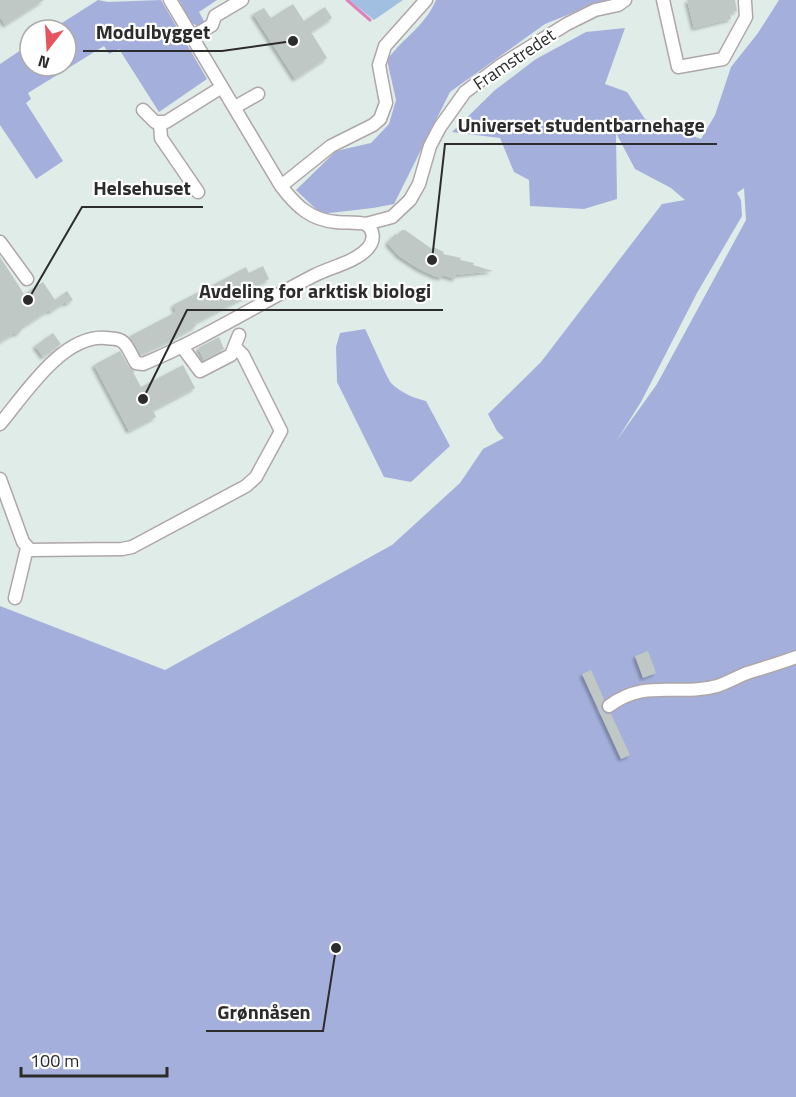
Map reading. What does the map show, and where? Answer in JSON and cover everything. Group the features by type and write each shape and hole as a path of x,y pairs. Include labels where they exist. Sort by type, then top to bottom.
{"street":[{"name":"Framstredet","path":"170,0 294,204 316,218 366,224 392,217 410,200 418,184 430,146 440,127 465,92 501,65 567,24 595,10 618,6 624,1"},
{"path":"192,37 212,24 215,16 242,0"},
{"path":"281,186 331,146 378,121 386,103 380,65 385,46 426,0"},
{"path":"663,0 678,67 723,58 746,17 745,2"},
{"path":"143,110 152,120 160,124 172,119 222,87"},
{"path":"235,107 258,94"},
{"path":"160,124 161,138 198,192"},
{"path":"0,424 49,365 83,341 97,338 121,340 139,365 183,348 317,274 363,253 371,244 373,236 370,227 366,224"},
{"path":"0,242 2,241 27,279"},
{"path":"183,348 200,371 231,355 236,348 239,335"},
{"path":"27,548 122,549 132,547 252,483 281,431 243,355 236,348"},
{"path":"0,479 27,548 15,598"},
{"path":"609,706 616,700 647,689 693,690 719,686 747,673 796,657"}],"shaded area":[{"path":"98,0 108,2 161,0 207,79 159,112 119,49 109,54 104,46 78,62 78,18 70,18"},
{"path":"179,0 217,0 199,12 204,21 198,26 191,23"},
{"path":"349,0 403,0 374,20"},
{"path":"436,0 620,0 587,7 545,24 450,92 394,204 321,214 296,190 336,151 371,143 389,124 396,100 387,60 426,17"},
{"path":"779,0 796,0 796,1097 0,1097 0,606 165,670 392,545 460,483 483,449 504,438 497,431 488,414 541,362 662,204 685,200 671,188 635,169 616,133 617,199 584,209 530,206 529,180 514,172 500,138 452,132 495,90 536,59 586,32 625,28 605,84 627,92 645,119 701,139 715,115 731,67 758,33","holes":["744,188 746,220 657,384 617,440 641,402 697,293 742,216 741,200 737,193"]},
{"path":"18,52 18,78 52,78 28,93 31,99 26,103 63,161 36,179 0,125 0,64"},
{"path":"365,329 392,384 412,397 426,401 450,446 411,482 384,477 337,382 336,347 340,333"}],"building":[{"path":"0,0 44,0 5,25 0,17"},
{"path":"687,0 735,0 737,11 730,13 731,19 694,28"},
{"path":"293,4 304,21 325,7 332,18 311,32 327,58 295,79 253,14 264,8 271,18"},
{"path":"402,230 432,249 433,247 444,252 443,254 461,258 460,260 493,271 456,275 455,279 442,275 442,278 434,276 399,256 388,244 395,234 397,235"},
{"path":"0,257 24,294 43,282 55,300 67,291 73,300 66,304 65,302 50,312 49,310 23,327 19,333 0,342"},
{"path":"263,266 269,279 256,286 258,290 195,323 196,326 167,342 140,354 130,336 176,312 173,305 246,267 249,273"},
{"path":"53,333 61,344 43,357 35,346"},
{"path":"219,337 224,349 204,360 198,348"},
{"path":"120,351 129,367 135,371 133,372 141,387 183,365 195,388 153,410 156,417 129,431 94,365"},
{"path":"648,651 656,673 643,678 635,656"},
{"path":"591,670 604,699 602,710 606,714 611,714 630,755 621,759 582,674"}],"waterway":[{"path":"347,0 370,20"}],"place":[{"name":"Modulbygget","path":"293,41"},
{"name":"Universet studentbarnehage","path":"432,260"},
{"name":"Helsehuset","path":"28,300"},
{"name":"Avdeling for arktisk biologi","path":"143,399"},
{"name":"Grønnåsen","path":"336,948"}]}
